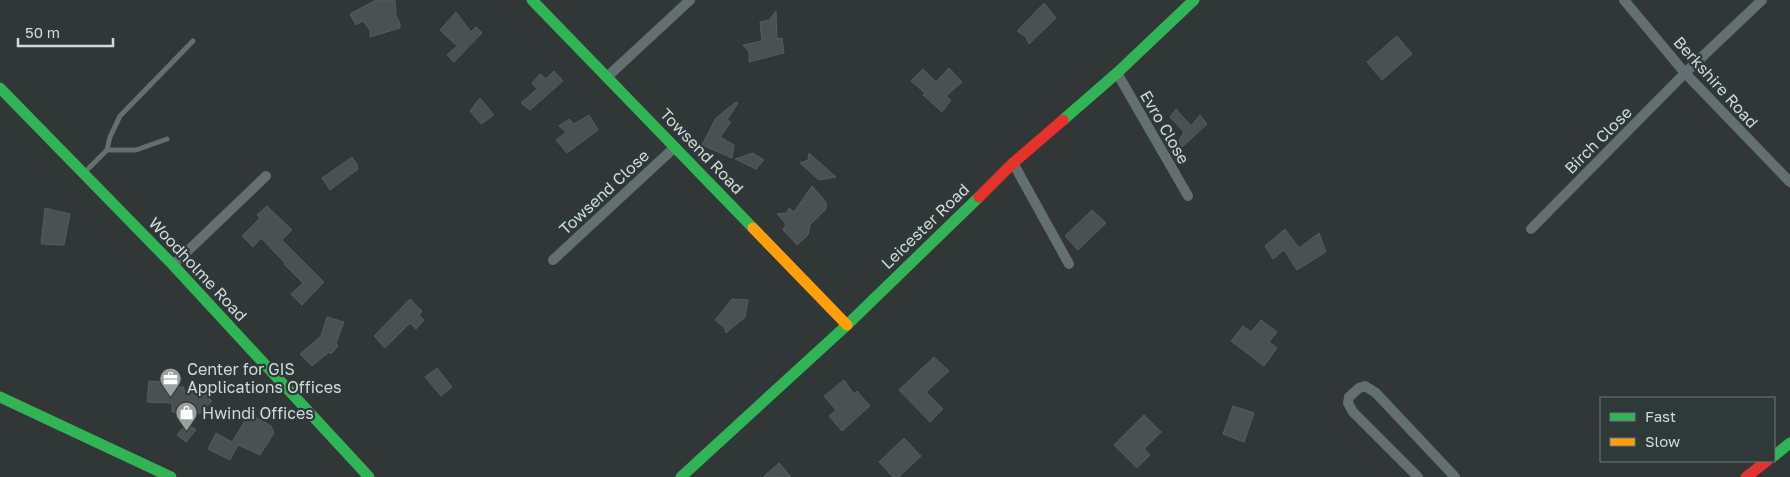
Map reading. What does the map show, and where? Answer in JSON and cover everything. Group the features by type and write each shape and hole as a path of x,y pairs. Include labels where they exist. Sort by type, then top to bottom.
{"main road":[{"name":"Towsend Road","path":"532,0 847,325"},
{"name":"Leicester Road","path":"681,477 847,325 1013,163 1117,73 1194,0"},
{"name":"Woodholme Road","path":"0,88 173,264 369,477"},
{"path":"0,397 164,476"},
{"path":"1775,455 1790,443"},
{"path":"1746,477 1766,462"}],"street":[{"path":"607,78 690,0"},
{"name":"Berkshire Road","path":"1624,0 1685,73 1790,182"},
{"name":"Birch Close","path":"1531,229 1685,73 1762,0"},
{"name":"Evro Close","path":"1117,73 1188,196"},
{"name":"Towsend Close","path":"553,260 675,147"},
{"path":"1013,163 1069,264"},
{"path":"173,264 266,176"},
{"path":"1418,477 1353,412 1348,402 1349,397 1359,388 1365,386 1376,393 1455,477"}],"lane":[{"path":"84,174 107,150 110,137 120,116 194,41"},
{"path":"107,150 136,150 167,139"}],"building":[{"path":"376,0 395,0 396,16 400,23 400,28 370,37 370,30 363,21 356,25 350,14"},
{"path":"1044,3 1056,18 1029,44 1026,37 1017,31"},
{"path":"776,11 777,39 782,38 784,53 749,62 749,52 743,45 762,41 760,22 769,20"},
{"path":"456,12 471,32 476,27 482,33 454,62 447,55 457,46 440,30"},
{"path":"1397,36 1412,54 1382,80 1367,62"},
{"path":"949,68 962,82 946,96 951,100 942,112 911,81 923,69 936,82"},
{"path":"554,71 563,81 530,110 521,103 537,89 532,83 540,74 546,79"},
{"path":"480,98 494,115 481,124 470,111"},
{"path":"736,102 738,103 727,120 731,122 720,137 734,145 732,158 702,145 716,118"},
{"path":"1176,109 1191,126 1200,115 1207,124 1180,149 1176,145 1184,132 1170,117"},
{"path":"589,115 598,130 567,153 556,140 566,132 559,126 569,119 574,124"},
{"path":"753,153 764,160 756,169 735,159"},
{"path":"809,153 836,177 819,180 800,163 808,160"},
{"path":"352,157 358,169 330,190 322,178"},
{"path":"812,186 826,202 826,209 810,225 808,235 797,245 783,230 786,224 777,214 787,213 789,208 794,212"},
{"path":"267,206 292,230 282,240 324,282 302,305 291,294 303,283 261,238 253,247 242,236 260,218 257,215"},
{"path":"45,208 70,214 64,245 41,244"},
{"path":"1092,210 1106,223 1078,250 1065,236"},
{"path":"1285,229 1299,248 1319,233 1326,252 1297,270 1284,250 1273,259 1265,246"},
{"path":"410,299 422,311 419,315 424,320 416,329 410,323 385,348 374,336"},
{"path":"732,299 748,300 745,317 726,333 724,327 715,320"},
{"path":"327,317 344,322 336,343 338,346 331,354 329,352 312,366 300,354 321,336"},
{"path":"1261,320 1277,332 1269,342 1277,348 1264,366 1231,341 1243,326 1251,332"},
{"path":"934,357 949,371 926,392 943,409 930,422 899,390"},
{"path":"437,368 452,387 441,396 425,377"},
{"path":"844,380 854,394 857,391 870,406 842,431 829,416 836,410 824,396"},
{"path":"149,381 164,382 163,386 184,387 183,390 202,391 212,401 201,413 172,412 172,403 147,402"},
{"path":"1233,406 1254,413 1244,442 1223,434"},
{"path":"249,414 271,426 274,433 260,455 238,445 230,460 208,449 216,433 232,442"},
{"path":"1144,415 1161,432 1144,449 1150,455 1137,468 1114,445"},
{"name":"Hwindi Offices","path":"187,423 196,430 186,442 177,435"},
{"path":"904,438 921,456 899,477 893,477 879,462"},
{"path":"779,463 791,477 763,477"}],"traffic: fast":[{"path":"532,0 753,228"},
{"path":"1063,120 1117,73 1194,0"},
{"path":"0,88 173,265 369,477"},
{"path":"681,477 847,325 979,197"},
{"path":"0,397 171,477"},
{"path":"1775,455 1790,443"}],"traffic: slow":[{"path":"753,228 847,325"}],"traffic: jam":[{"path":"979,197 1013,163 1063,120"},
{"path":"1746,477 1766,462"}],"place":[{"name":"Center for GIS Applications Offices","path":"171,397"},
{"name":"Hwindi Offices","path":"186,432"}]}
